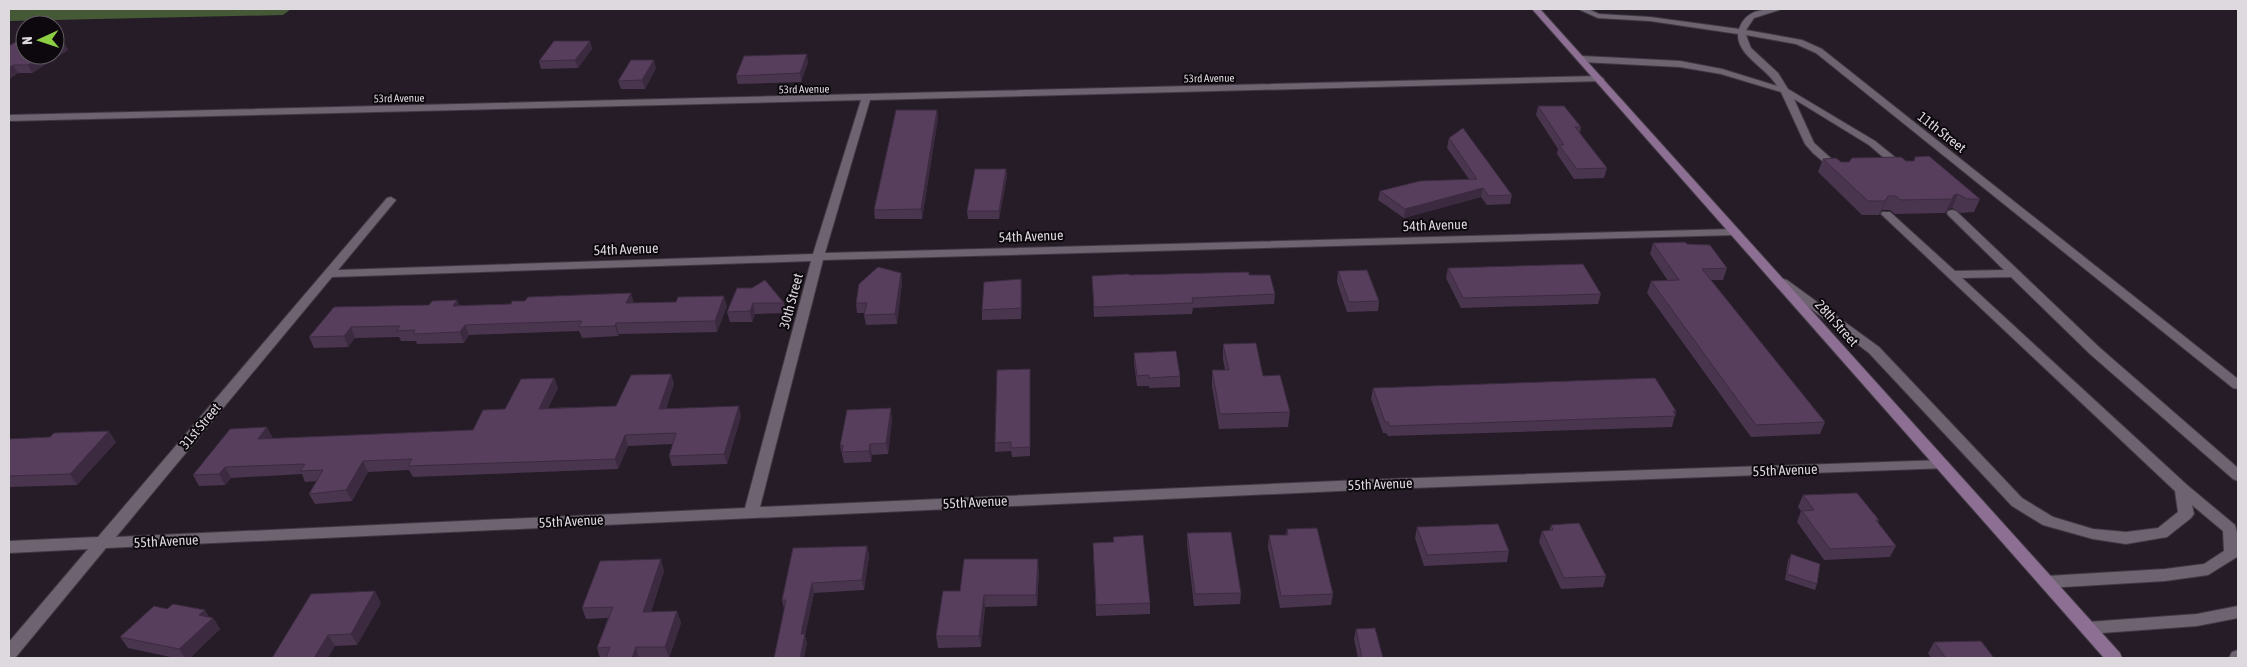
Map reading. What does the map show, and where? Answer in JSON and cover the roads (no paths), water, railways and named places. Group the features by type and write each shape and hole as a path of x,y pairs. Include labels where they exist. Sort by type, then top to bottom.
{"main road":[{"name":"28th Street","path":"1536,9 2114,658"}],"street":[{"name":"11th Street","path":"1582,9 1598,16 1650,19 1799,42 1819,52 2238,385"},
{"path":"1778,9 1753,14 1742,32 1743,43 1754,57 1774,74 1786,90 1811,144 1840,172"},
{"path":"1582,59 1680,64 1722,72 1786,90 1872,143 1904,170"},
{"name":"53rd Avenue","path":"9,118 1600,80"},
{"name":"30th Street","path":"751,512 818,257 866,99"},
{"name":"31st Street","path":"9,653 391,200"},
{"path":"1952,213 2094,351 2238,476"},
{"path":"1886,214 2182,489 2230,529 2232,553 2208,569 2165,575 2047,582"},
{"name":"54th Avenue","path":"327,274 818,257 1735,232"},
{"path":"1952,275 2015,273"},
{"path":"1779,280 1874,350 2017,502 2048,521 2093,534 2126,538 2162,533 2186,514 2182,489"},
{"name":"55th Avenue","path":"9,547 1350,485 1942,465"},
{"path":"2088,628 2197,620 2238,612"}]}
